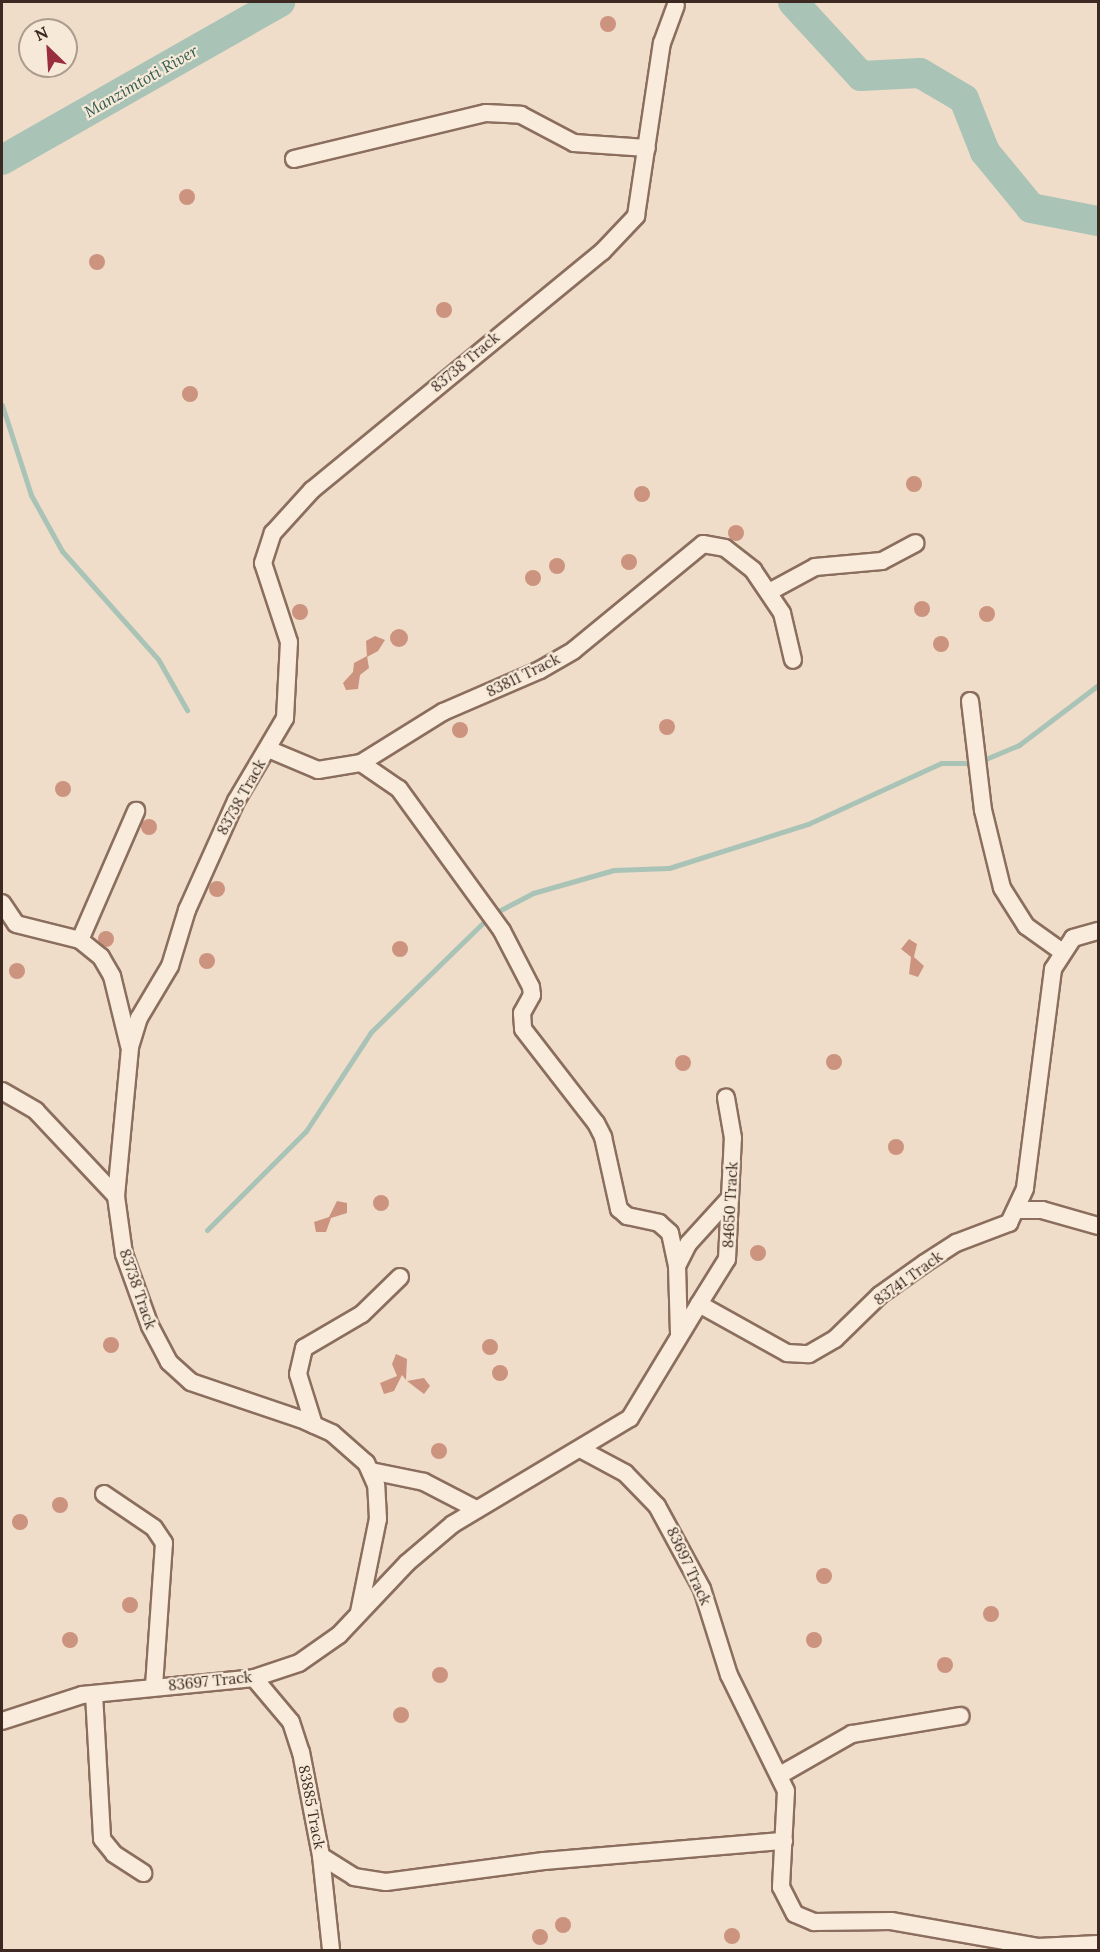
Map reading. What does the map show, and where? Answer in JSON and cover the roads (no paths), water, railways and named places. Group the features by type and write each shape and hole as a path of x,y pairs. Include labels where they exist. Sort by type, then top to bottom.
{"street":[{"name":"83738 Track","path":"371,1471 350,1447 314,1425 216,1394 175,1370 159,1345 130,1274 116,1196 130,1047 139,1018 170,966 201,877 236,801 285,718 291,659 287,632 264,571 273,533 312,490 623,232 641,204 662,43 676,5"},
{"path":"294,159 356,147 462,117 508,112 574,143 647,148"},
{"path":"793,660 772,596 815,567 882,561 916,543"},
{"name":"83811 Track","path":"268,749 318,770 362,763 443,712 574,650 698,546 709,544 734,552 772,596"},
{"path":"970,701 983,810 1002,888 1026,926 1061,951"},
{"path":"362,763 399,789 502,931 531,987 532,995 522,1013 524,1029 600,1130 619,1209 627,1216 665,1227 677,1266 679,1334"},
{"path":"80,940 136,812"},
{"path":"3,910 27,929 80,940 110,971 130,1047"},
{"path":"1098,931 1073,938 1061,951 1053,969 1035,1122 1018,1210 1042,1209 1098,1226"},
{"path":"2,1091 36,1111 116,1196"},
{"name":"84650 Track","path":"699,1304 726,1263 733,1138 726,1098"},
{"path":"677,1266 688,1244 730,1198"},
{"name":"83741 Track","path":"699,1304 787,1353 815,1353 917,1269 956,1243 1010,1223 1018,1210"},
{"path":"314,1425 298,1374 299,1356 315,1340 362,1314 400,1277"},
{"path":"582,1450 634,1413 679,1334 699,1304"},
{"name":"83697 Track","path":"2,1721 94,1694 254,1678 310,1657 435,1538 476,1509 582,1450 636,1482 679,1539 702,1589 729,1675 780,1775 787,1805 782,1894 803,1919 870,1918 1038,1947 1098,1944"},
{"path":"359,1612 377,1525 371,1471 424,1482 476,1509"},
{"path":"104,1494 154,1528 164,1543 154,1687"},
{"name":"83885 Track","path":"254,1678 291,1722 301,1752 321,1856 331,1950"},
{"path":"94,1694 102,1839 114,1854 143,1873"},
{"path":"780,1775 852,1734 961,1716"},
{"path":"321,1856 354,1877 386,1882 544,1861 784,1841"}],"waterway":[{"name":"Manzimtoti River","path":"2,160 280,2"},
{"name":"Manzimtoti River","path":"793,2 861,76 920,73 964,99 985,152 1031,208 1098,221"},
{"path":"2,405 31,495 62,551 158,659 187,710"},
{"path":"207,1230 306,1131 371,1032 491,915 533,893 614,870 669,868 808,824 941,763 976,763 1019,745 1098,685"}]}
